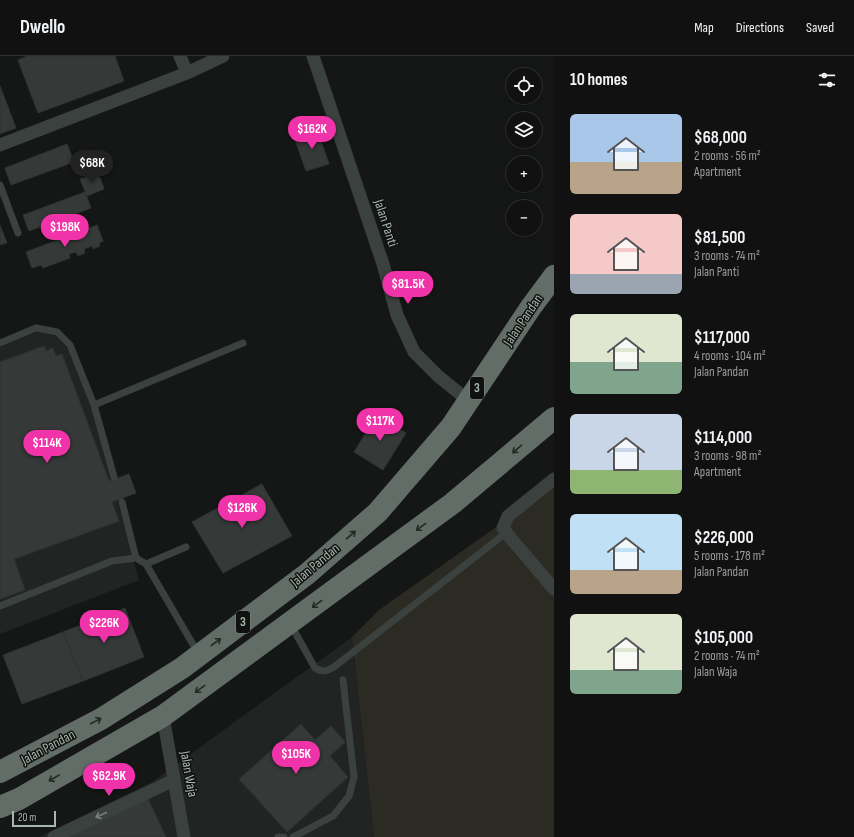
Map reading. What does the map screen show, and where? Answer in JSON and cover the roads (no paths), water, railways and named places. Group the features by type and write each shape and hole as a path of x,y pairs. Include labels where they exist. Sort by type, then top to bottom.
{"highway":[{"name":"Jalan Pandan","path":"0,772 101,719 182,668 307,574 378,512 452,427 530,307 554,276"},
{"path":"503,350 538,312 554,301"},
{"name":"3","path":"0,807 19,799 162,716 453,504 552,419"}],"street":[{"path":"180,56 187,73"},
{"path":"0,145 187,73 223,56"},
{"name":"Jalan Panti","path":"313,56 382,264 397,315 414,352 438,376 469,401"},
{"path":"554,479 508,516 503,528 554,589"},
{"name":"Jalan Waja","path":"162,716 184,837"},
{"path":"54,837 174,780"}],"lane":[{"path":"0,185 18,233"},
{"path":"0,343 36,328 57,332 70,345 94,405 114,477"},
{"path":"94,405 243,343"},
{"path":"122,502 136,558"},
{"path":"290,623 315,668 322,671 327,671 399,618 506,533"},
{"path":"146,564 186,547"},
{"path":"0,606 112,560 136,558 146,564 199,655"},
{"path":"293,837 333,816 349,796 354,777 343,680"},
{"path":"278,837 284,837"}]}
